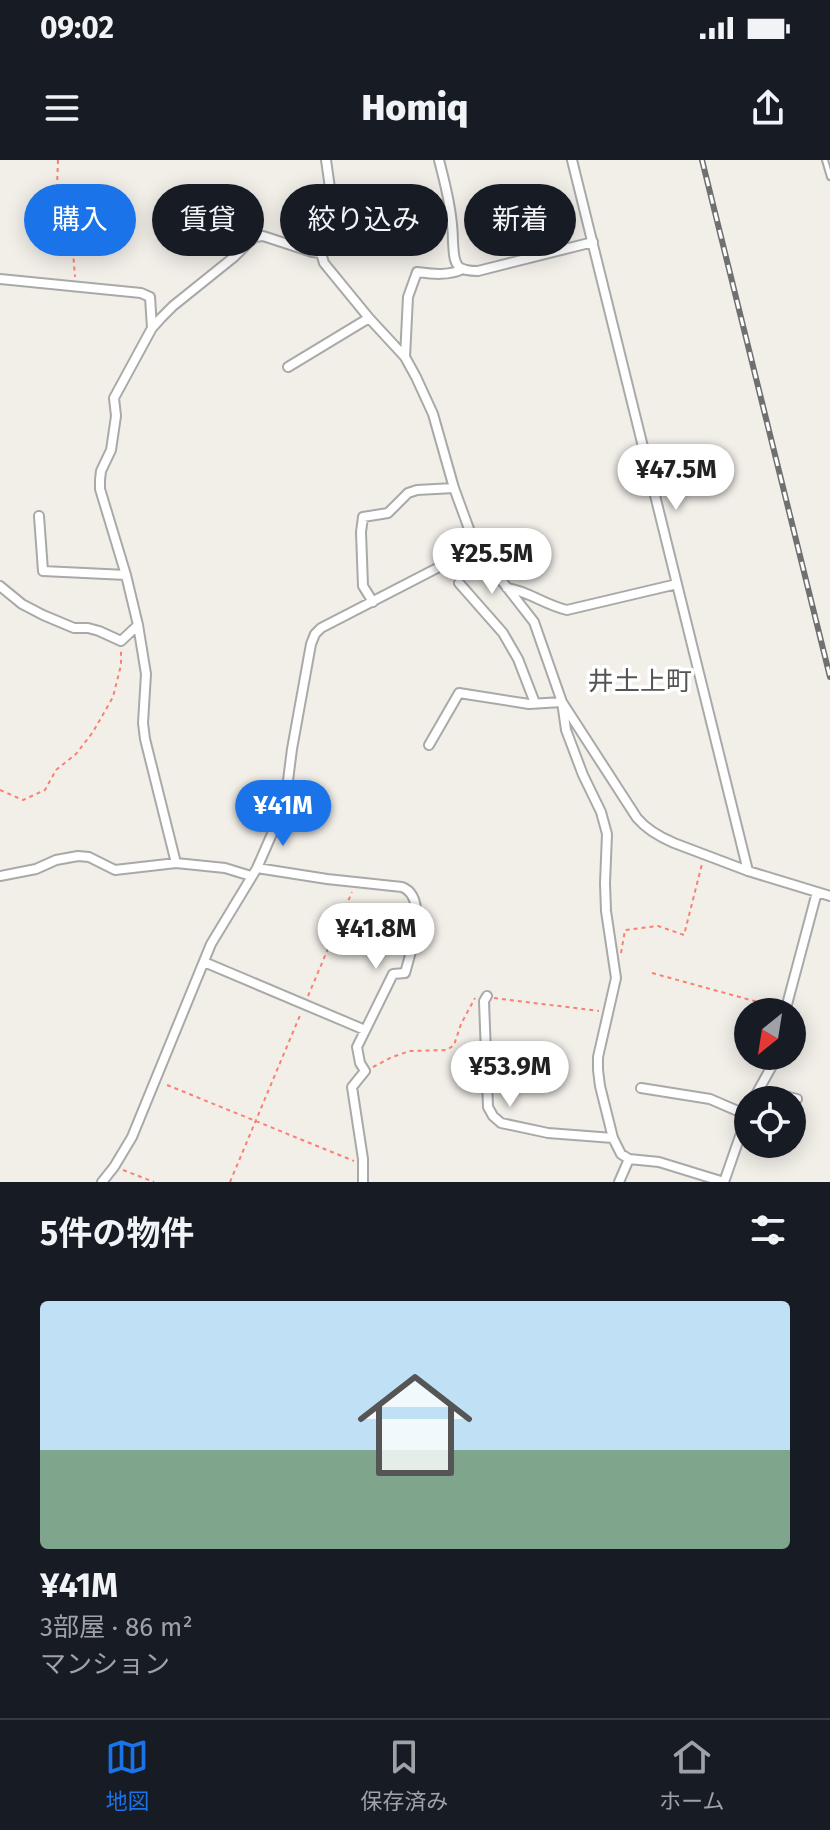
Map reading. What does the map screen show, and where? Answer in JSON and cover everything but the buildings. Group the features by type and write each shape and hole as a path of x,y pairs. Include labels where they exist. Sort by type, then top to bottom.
{"street":[{"path":"326,160 329,184"},
{"path":"439,160 450,205 454,256 457,265 463,269 478,271 593,242"},
{"path":"572,160 748,871"},
{"path":"176,863 145,739 146,674 138,625 100,489 101,471 111,450 116,416 114,398 152,328 173,306 255,237 263,236 280,242"},
{"path":"322,256 324,263 369,318 405,357 433,414 454,488 476,548 534,622 562,702 566,730 601,812 607,834 606,911 616,978 598,1057 598,1070 613,1138 621,1154 629,1159 659,1162 724,1182 734,1157"},
{"path":"405,357 408,297 417,272 456,273 463,269"},
{"path":"0,279 141,293 152,301 152,328"},
{"path":"288,367 369,318"},
{"path":"373,602 363,586 363,517 388,513 408,493 417,490 454,488"},
{"path":"39,516 43,571 126,575"},
{"path":"102,1182 132,1137 211,944 257,868 285,804 292,749 315,634 321,628 476,548"},
{"path":"459,583 503,633 518,659 535,703"},
{"path":"507,588 520,590 550,606 567,610 677,584"},
{"path":"0,586 22,604 74,628 99,631 121,641 138,625"},
{"path":"429,745 459,693 535,703 562,702"},
{"path":"562,702 643,825 662,838 705,855 830,896"},
{"path":"0,876 78,856 89,857 115,870 176,863 232,869 251,876"},
{"path":"257,868 402,887 408,889 415,899 415,936 405,973 393,974 357,1047 365,1071 352,1087 363,1182"},
{"path":"788,998 817,892"},
{"path":"204,962 365,1030"},
{"path":"487,996 484,1001 488,1107 493,1116 501,1123 548,1133 613,1138"},
{"path":"641,1088 710,1099 734,1108"},
{"path":"619,1182 629,1159"}],"lane":[{"path":"825,160 830,177"}],"path":[{"path":"58,160 57,187 63,189 70,214 76,286"},
{"path":"0,790 23,800 45,790 56,770 76,754 113,697 121,665 121,641"},
{"path":"621,954 625,930 658,926 684,935 705,855"},
{"path":"309,995 356,882"},
{"path":"652,973 740,998"},
{"path":"230,1182 303,1009"},
{"path":"167,1085 363,1165"},
{"path":"114,1167 154,1182"}],"railway":[{"path":"702,160 830,677"}],"district":[{"name":"井土上町","path":"640,681"}]}
